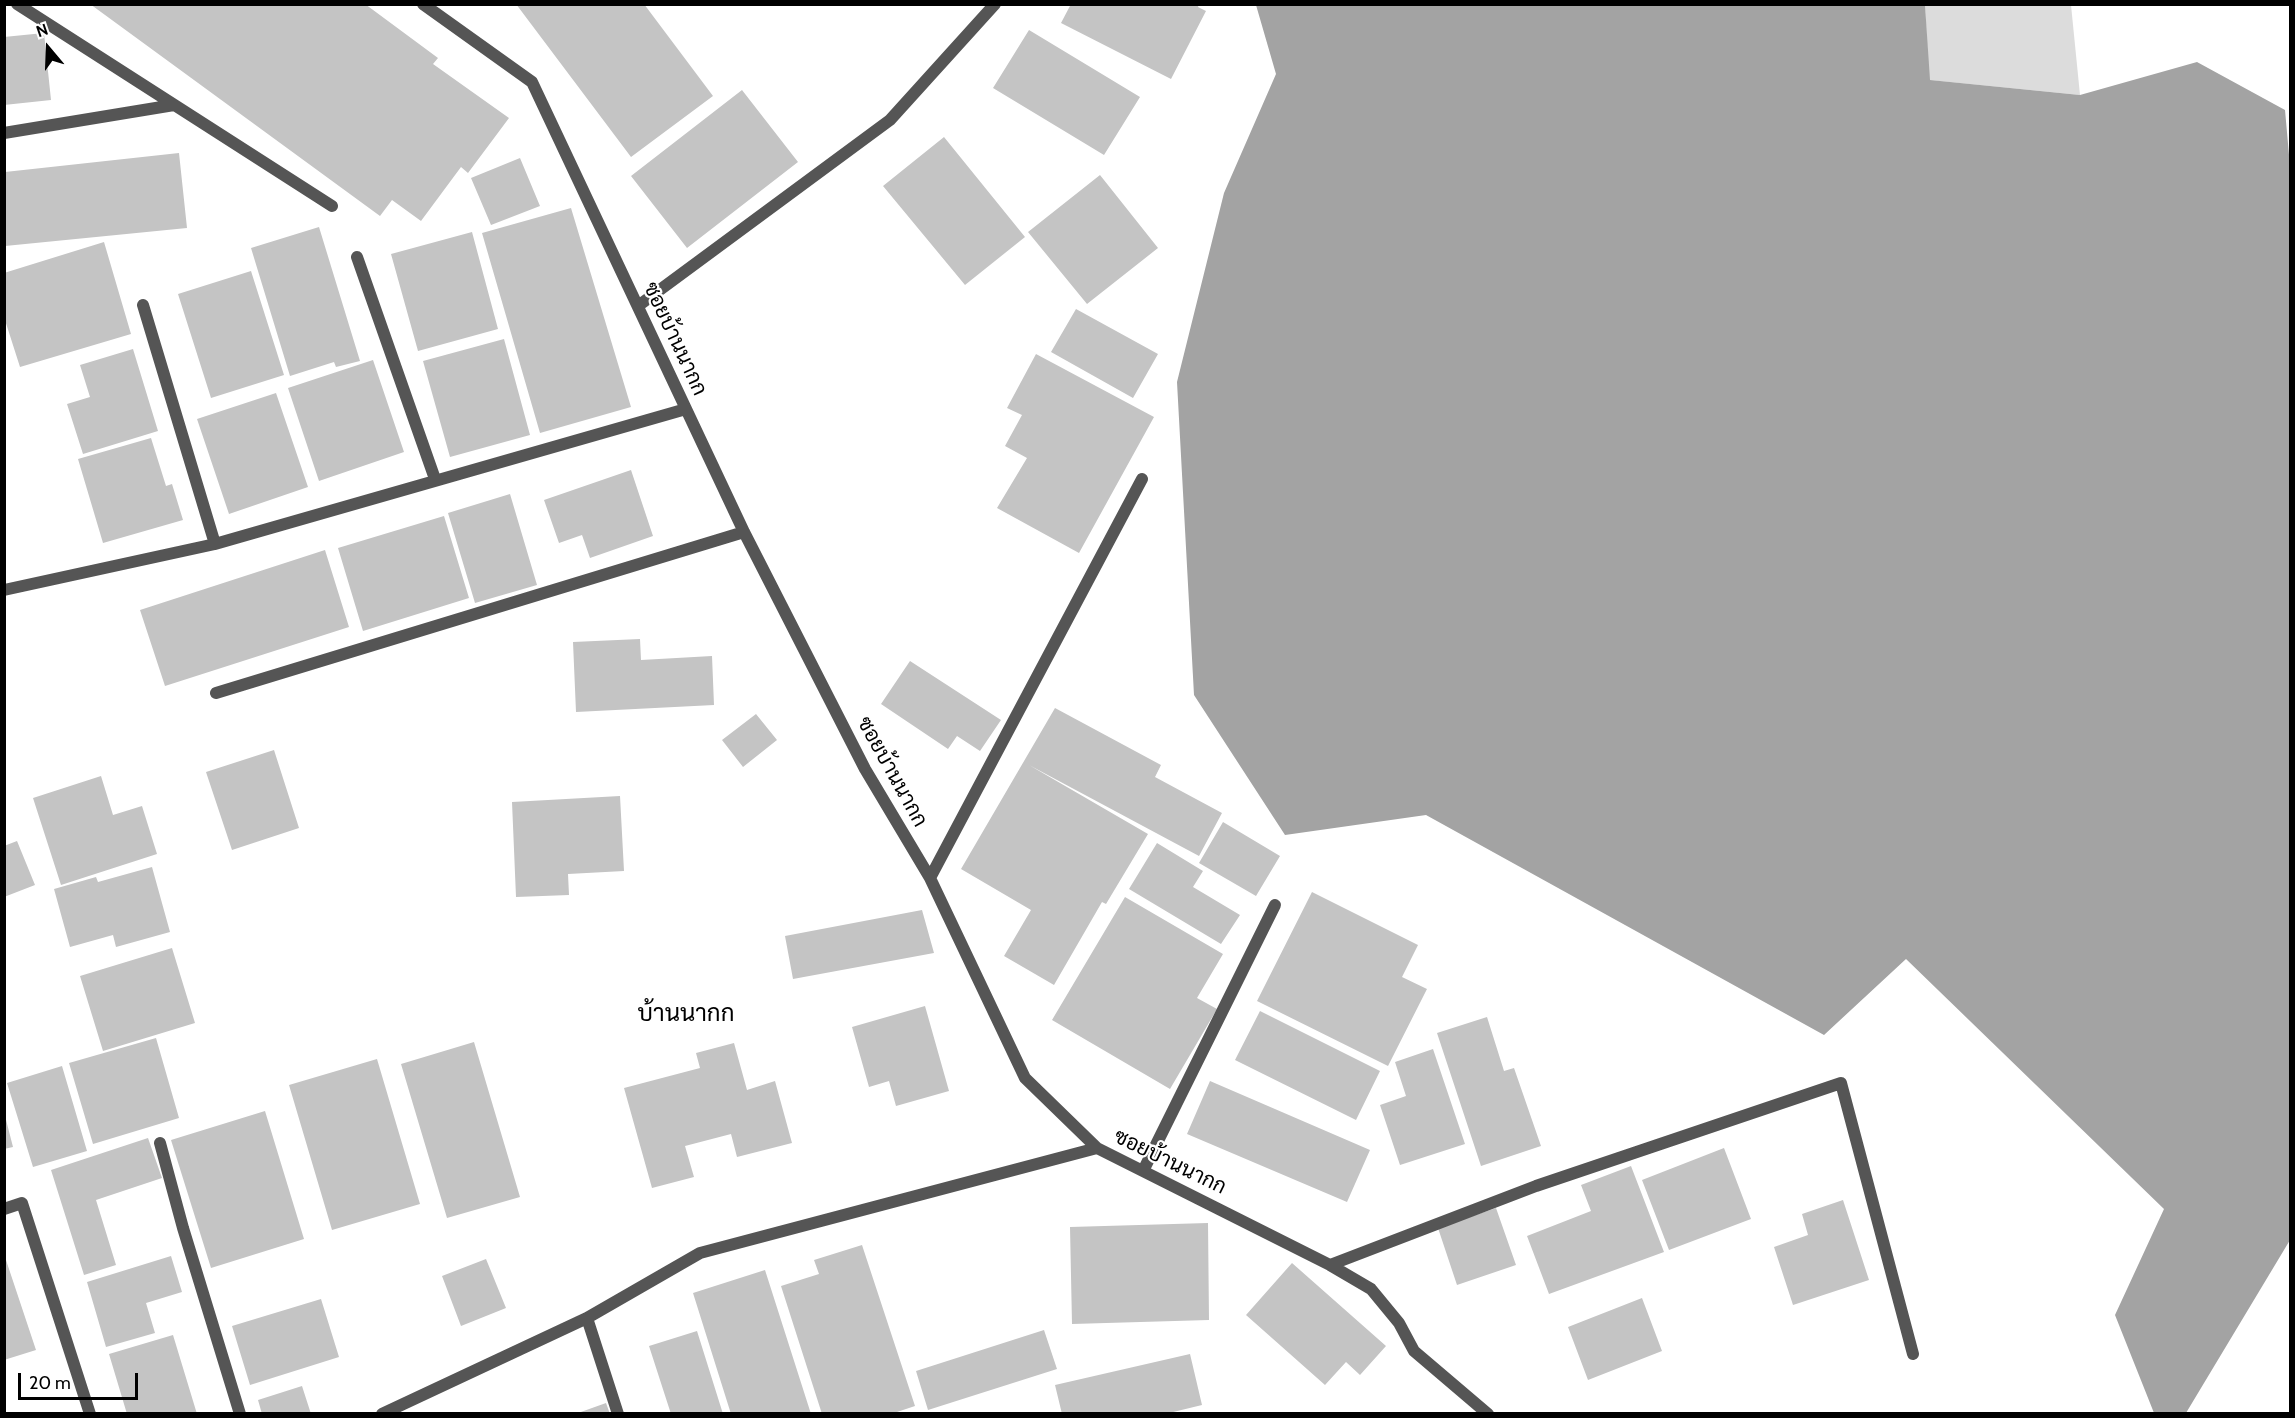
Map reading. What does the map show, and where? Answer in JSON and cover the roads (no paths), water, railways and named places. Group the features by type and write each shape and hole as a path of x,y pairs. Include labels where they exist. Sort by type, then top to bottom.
{"street":[{"path":"16,4 332,206"},
{"name":"ซอยบ้านนากก","path":"423,4 532,82 744,532 865,769 930,878 1025,1078 1096,1148 1144,1169 1330,1265 1371,1289 1399,1323 1414,1351 1488,1413"},
{"path":"638,306 890,120 994,4"},
{"path":"4,133 174,105"},
{"path":"357,257 435,479"},
{"path":"143,304 215,544"},
{"path":"4,590 215,544 435,479 686,409"},
{"path":"930,878 1142,479"},
{"path":"216,693 744,532"},
{"path":"1144,1169 1275,905"},
{"path":"1330,1265 1536,1185 1841,1083 1913,1354"},
{"path":"160,1143 183,1228 240,1413"},
{"path":"382,1413 587,1318 700,1253 1096,1148"},
{"path":"4,1209 22,1203 90,1413"},
{"path":"587,1318 618,1413"}],"district":[{"name":"บ้านนากก","path":"686,1014"}]}
